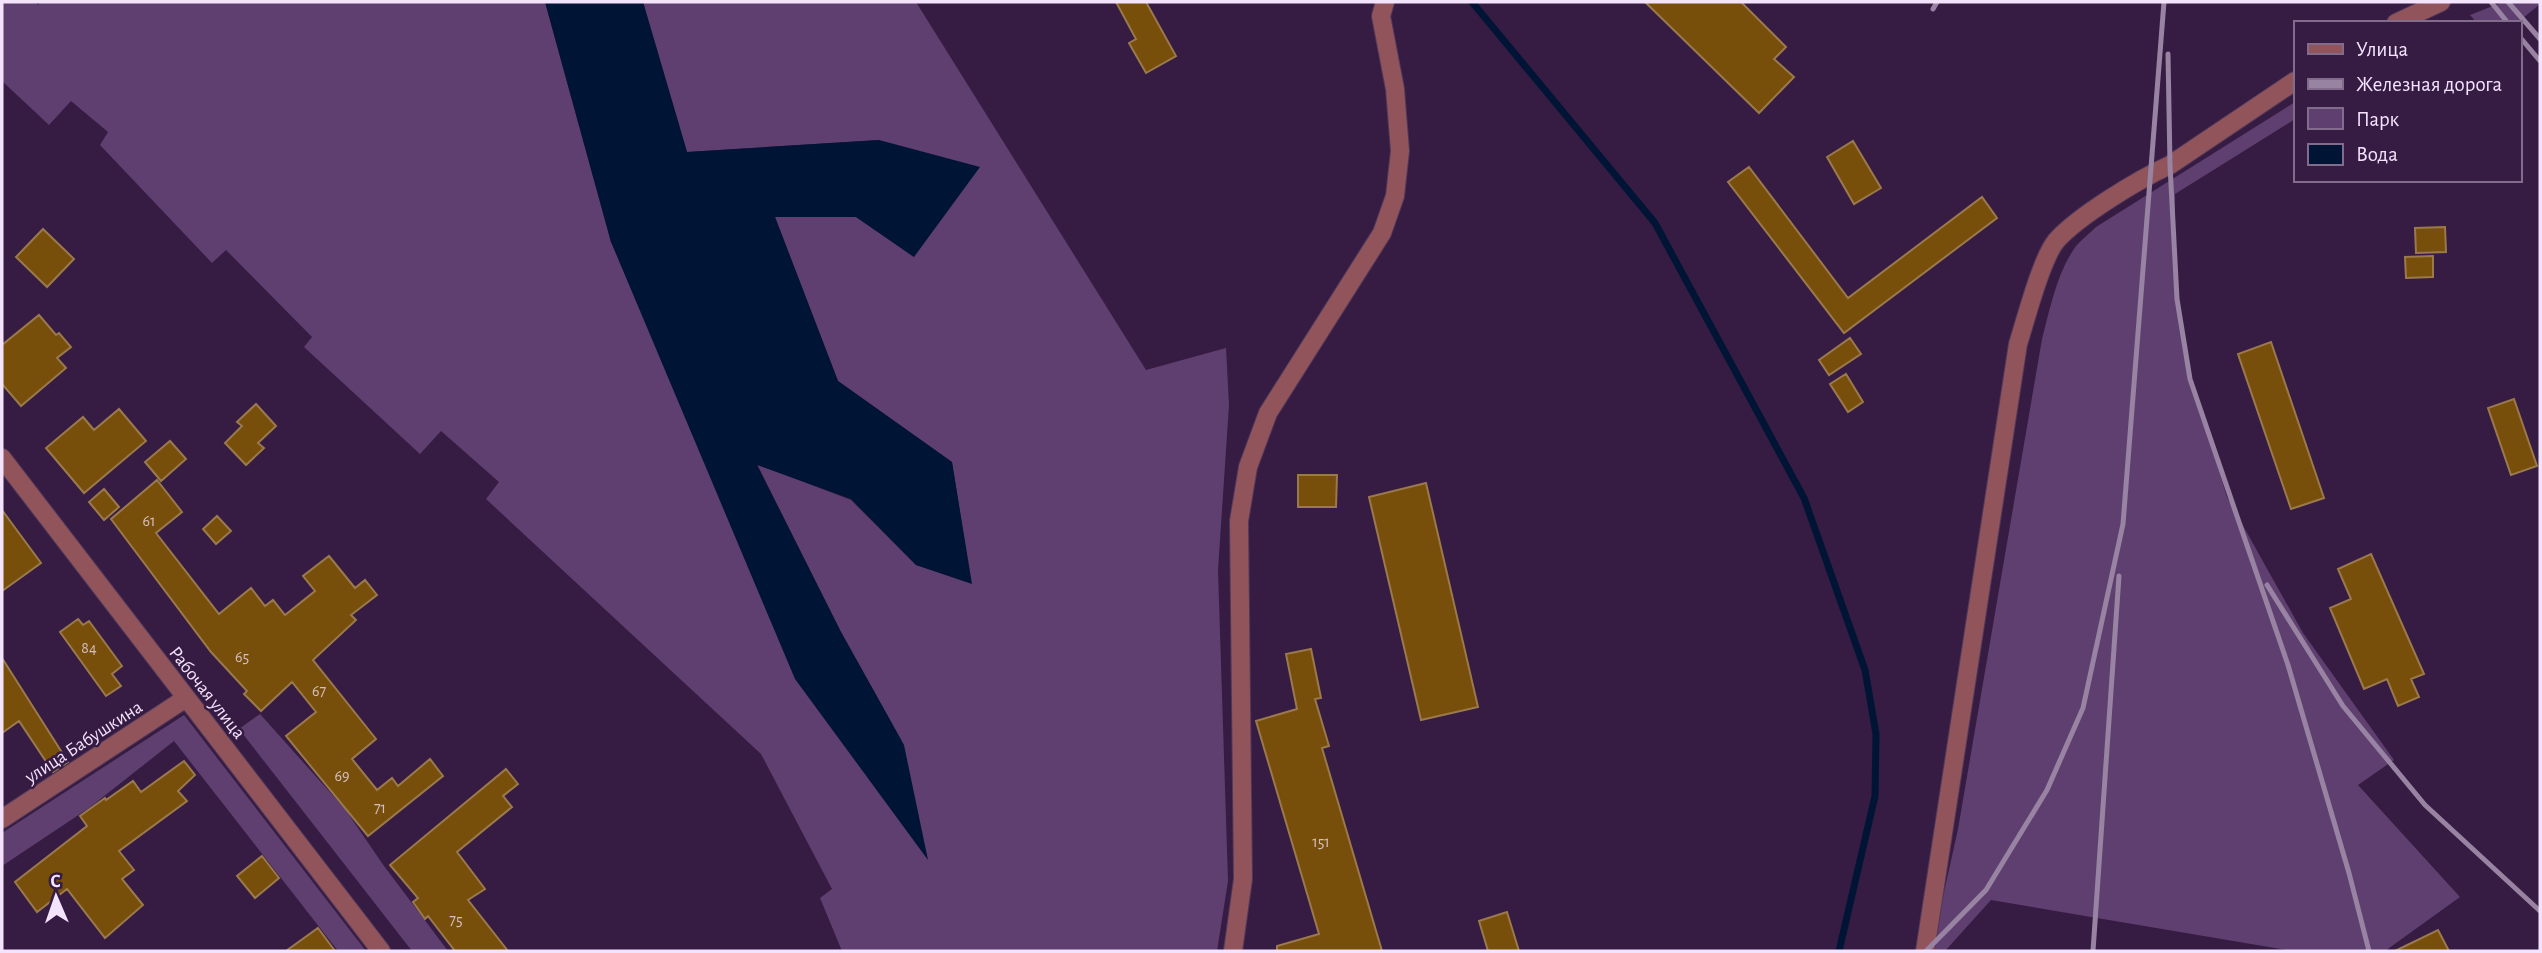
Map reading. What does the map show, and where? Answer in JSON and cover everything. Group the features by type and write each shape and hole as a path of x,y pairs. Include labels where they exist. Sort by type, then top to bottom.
{"street":[{"path":"1233,951 1243,879 1241,507 1248,467 1268,413 1382,233 1395,196 1400,151 1395,89 1381,16 1385,2"},
{"path":"2400,21 2441,2"},
{"path":"1925,951 2018,344 2040,276 2056,242 2088,214 2150,174 2170,165 2294,82"},
{"name":"Рабочая улица","path":"2,458 381,951"},
{"name":"улица Бабушкина","path":"2,819 187,698"}],"green space":[{"path":"2,2 34,2 39,5 38,2 545,2 611,242 904,745 841,632 757,464 851,500 916,565 971,583 952,462 838,381 775,217 856,217 914,257 879,140 687,152 643,2 916,2 1146,370 1226,348 1229,405 1218,570 1228,881 1217,951 842,951 820,898 832,889 761,754 486,499 499,482 441,431 420,454 304,347 312,337 226,250 212,263 100,145 108,132 71,101 49,125 2,81"},
{"path":"2503,2 2540,2 2519,21 2475,21 2470,15"},
{"path":"2294,103 2294,120 2175,194 2175,275 2189,373 2227,497 2303,633 2394,760 2358,785 2460,897 2385,951 2293,951 1991,900 1945,951 1931,951 1958,829 2042,339 2055,291 2069,256 2096,227"},
{"path":"260,714 345,809 448,951 412,951 239,729"},
{"path":"184,715 366,951 338,951 174,741 89,808 2,866 2,833"}],"water":[{"path":"545,2 643,2 687,152 879,140 980,167 914,257 856,217 775,217 838,381 952,462 972,584 916,565 851,499 757,465 841,632 904,745 928,860 795,679 611,242"}],"building":[{"path":"1116,2 1146,2 1176,56 1146,73 1129,43 1136,39"},
{"path":"1645,2 1741,2 1786,47 1774,59 1794,77 1759,113"},
{"path":"1853,141 1881,188 1854,204 1827,157"},
{"path":"1749,167 1848,298 1982,197 1997,218 1844,333 1728,182"},
{"path":"2445,227 2446,252 2416,253 2415,228"},
{"path":"43,229 74,259 47,287 16,257"},
{"path":"2433,256 2433,277 2406,278 2405,257"},
{"path":"39,315 56,335 59,333 71,347 57,358 66,368 21,406 2,384 2,345"},
{"path":"1850,338 1861,354 1829,375 1819,360"},
{"path":"2271,342 2324,498 2291,509 2238,354"},
{"path":"1846,374 1863,402 1848,412 1830,384"},
{"path":"2514,399 2537,466 2511,475 2488,408"},
{"path":"256,404 276,426 258,443 264,448 246,465 225,443 242,426 237,422"},
{"path":"119,409 146,441 84,493 46,448 83,417 94,430"},
{"path":"170,441 186,459 161,481 145,462"},
{"path":"1298,475 1337,475 1336,507 1298,507"},
{"path":"157,480 182,512 156,533 219,614 251,588 265,606 273,600 285,615 315,591 303,576 329,556 355,588 365,580 377,595 351,615 356,620 313,660 376,739 352,759 377,790 392,778 398,786 430,759 443,776 368,836 286,736 316,712 292,682 261,711 244,694 247,691 211,652 111,519"},
{"path":"1426,483 1478,707 1421,720 1369,497"},
{"path":"104,489 119,507 104,520 89,502"},
{"path":"2,510 41,563 2,591"},
{"path":"217,516 231,531 216,544 203,529"},
{"path":"2371,554 2424,674 2411,679 2419,697 2398,706 2387,679 2364,689 2330,608 2351,599 2338,569"},
{"path":"78,619 83,625 89,621 122,666 112,674 121,686 106,696 60,632"},
{"path":"1311,649 1321,698 1315,699 1329,746 1322,748 1382,951 1277,951 1277,946 1319,934 1256,721 1297,709 1286,654"},
{"path":"2,658 68,762 53,772 19,721 2,733"},
{"path":"184,761 195,775 178,791 187,801 119,851 134,870 122,879 143,905 105,938 67,889 37,912 15,882 87,826 80,816 105,798 106,800 133,781 141,792"},
{"path":"506,769 518,784 503,796 512,807 457,852 485,889 468,900 508,951 455,951 428,916 425,919 413,902 418,898 390,865"},
{"path":"262,856 279,878 255,898 237,876"},
{"path":"1507,912 1519,951 1488,951 1479,921"},
{"path":"318,928 335,951 286,951"},
{"path":"2438,930 2449,951 2395,951"}],"waterway":[{"path":"1472,2 1655,223 1804,498 1865,670 1876,734 1875,796 1839,951"}],"railway":[{"path":"1933,9 1937,2"},
{"path":"1926,951 1986,890 2047,790 2083,708 2123,524 2164,2"},
{"path":"2491,2 2506,21"},
{"path":"2508,2 2540,39"},
{"path":"2521,38 2540,61"},
{"path":"2168,54 2177,299 2190,379 2288,665 2369,951"},
{"path":"2093,951 2119,576"},
{"path":"2267,585 2343,706 2425,805 2540,911"}]}
